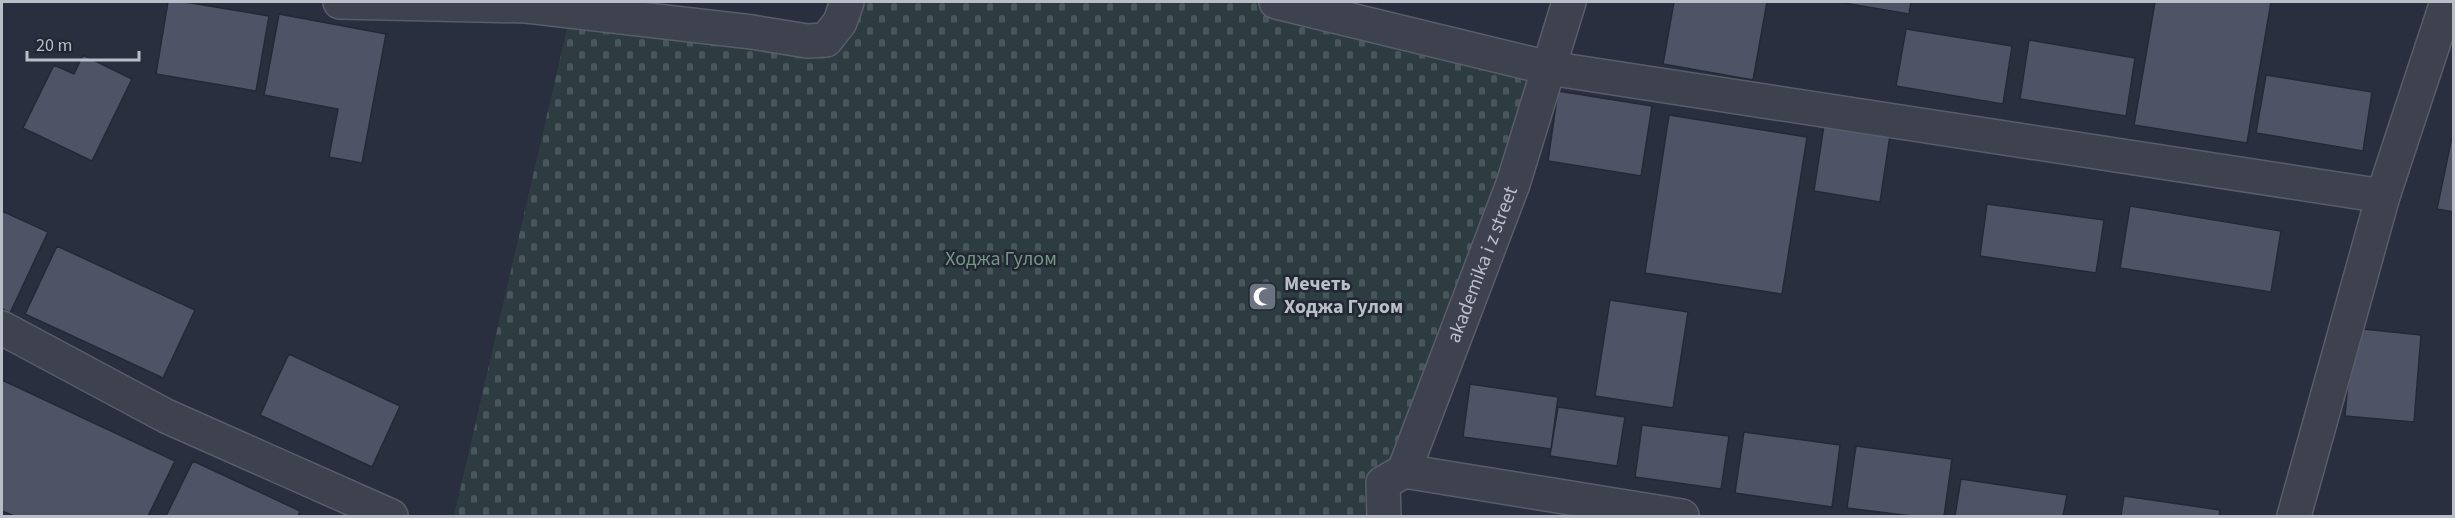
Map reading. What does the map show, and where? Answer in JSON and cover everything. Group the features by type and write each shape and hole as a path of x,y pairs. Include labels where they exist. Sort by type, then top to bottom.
{"street":[{"path":"339,2 527,6 752,32 807,41 826,40 840,22 847,2"},
{"path":"1276,2 1549,68 2383,196"},
{"name":"akademika i z street","path":"1384,516 1383,483 1404,471 1513,184 1569,2"},
{"path":"2294,516 2383,196 2447,2"},
{"path":"2,328 166,416 391,516"},
{"path":"1404,471 1682,516"}],"green space":[{"name":"Ходжа Гулом","path":"837,2 1293,2 1549,68 1384,516 454,516 570,16 834,50"}],"building":[{"path":"168,2 185,2 269,16 256,91 156,74"},
{"path":"1674,2 1767,2 1753,80 1663,64"},
{"path":"1838,2 1911,2 1909,14"},
{"path":"2155,2 2271,2 2247,143 2134,125"},
{"path":"279,14 386,34 362,163 329,157 338,109 264,95"},
{"path":"1906,29 2012,46 2003,104 1896,86"},
{"path":"2029,40 2135,58 2126,116 2020,99"},
{"path":"83,55 132,79 92,161 23,128 54,65 74,74"},
{"path":"2266,75 2372,92 2363,151 2256,133"},
{"path":"1558,91 1652,106 1641,176 1548,161"},
{"path":"1669,115 1807,137 1782,294 1645,273"},
{"path":"1824,125 1890,135 1880,202 1814,191"},
{"path":"2454,127 2454,212 2437,209"},
{"path":"1987,204 2104,220 2096,273 1980,256"},
{"path":"2130,206 2281,231 2271,292 2120,268"},
{"path":"2,211 48,232 10,313 2,309"},
{"path":"57,246 195,310 163,378 25,314"},
{"path":"1610,300 1688,312 1673,408 1595,396"},
{"path":"2353,328 2421,335 2414,422 2345,416"},
{"path":"289,354 400,406 372,467 260,415"},
{"path":"2,380 175,461 148,516 14,516 2,511"},
{"path":"1470,384 1558,397 1551,449 1463,437"},
{"path":"1558,407 1625,417 1617,466 1550,456"},
{"path":"1642,425 1729,436 1721,489 1635,477"},
{"path":"1744,432 1840,445 1832,507 1735,493"},
{"path":"1856,446 1952,459 1944,516 1912,516 1847,508"},
{"path":"193,461 300,511 298,516 166,516"},
{"path":"1961,479 2067,495 2063,516 1955,516"},
{"path":"2124,496 2220,510 2219,516 2121,516"}],"place":[{"name":"Мечеть Ходжа Гулом","path":"1263,296"}]}
